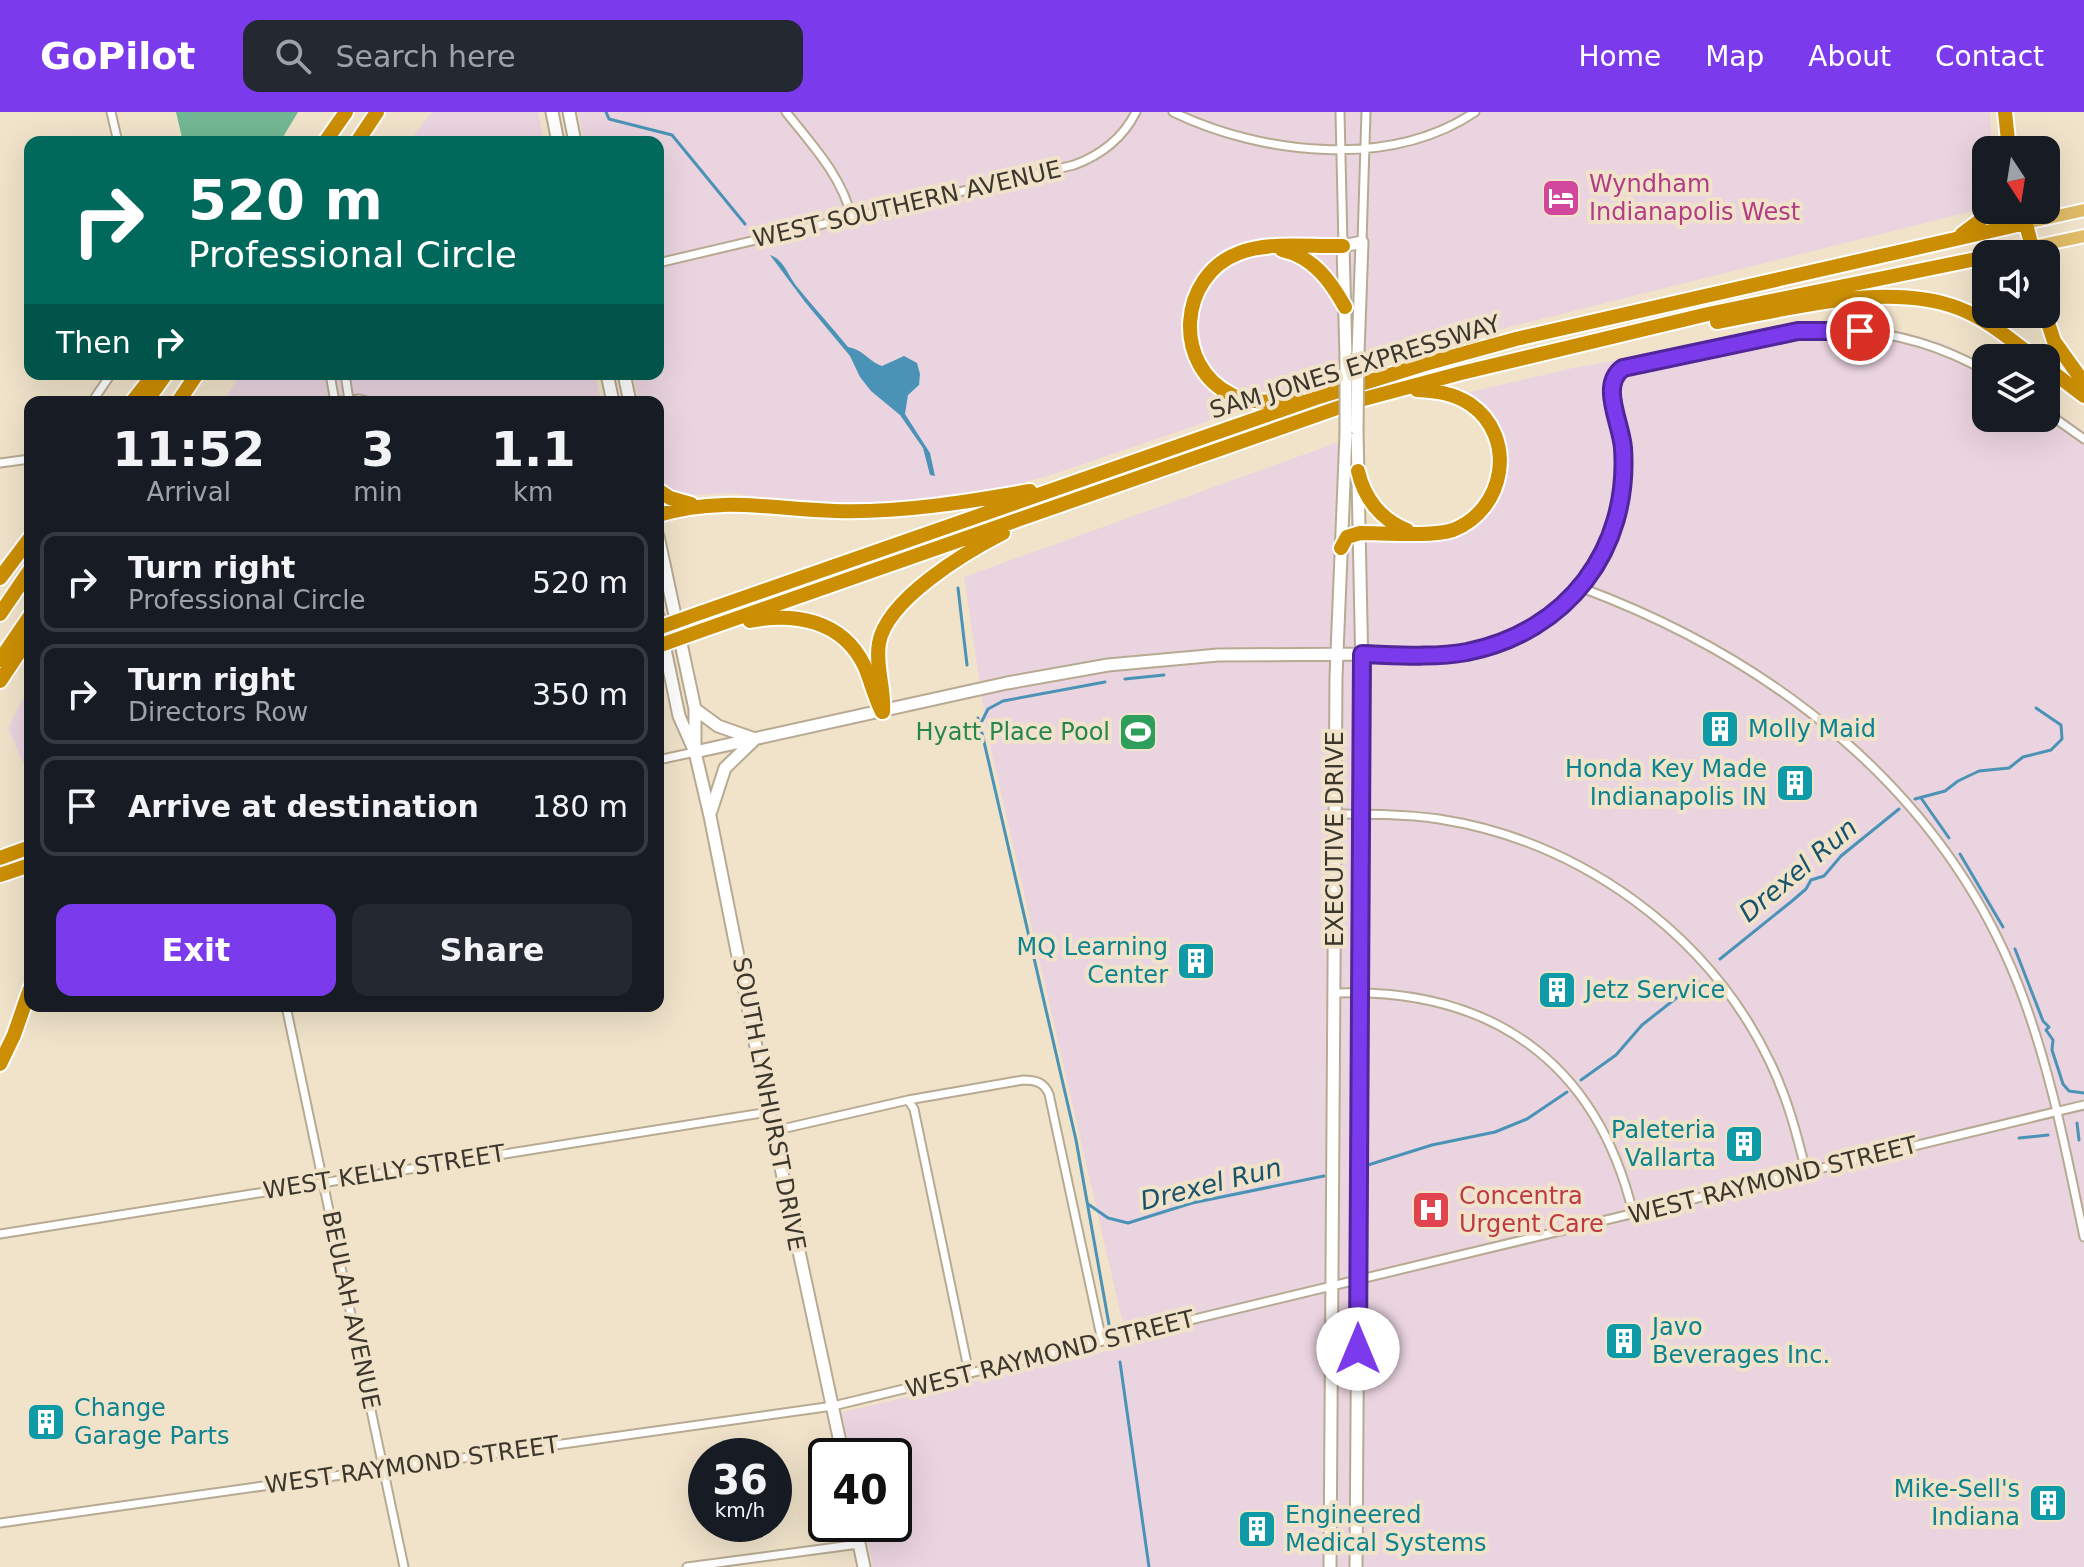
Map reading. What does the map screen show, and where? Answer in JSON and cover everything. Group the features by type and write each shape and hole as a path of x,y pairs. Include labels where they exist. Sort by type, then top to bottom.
{"highway":[{"path":"329,136 346,112"},
{"path":"361,136 377,112"},
{"path":"2005,112 2008,136"},
{"path":"1953,240 1975,224"},
{"name":"SAM JONES EXPRESSWAY","path":"664,626 1319,397 1425,364 1516,339 1953,240 2002,224"},
{"path":"1319,397 1266,401 1240,398 1215,383 1194,353 1189,319 1203,282 1216,267 1237,253 1270,247 1343,246"},
{"path":"1270,247 1293,253 1314,266 1332,284 1345,307"},
{"name":"SAM JONES EXPRESSWAY","path":"664,644 1360,400 1583,343 1846,284 1972,260"},
{"path":"1583,343 1851,299 1899,296 1938,301 1961,308 2016,344"},
{"path":"2050,328 2054,341 2084,383"},
{"path":"2060,378 2084,396"},
{"path":"137,396 149,380"},
{"path":"1341,548 1347,537 1360,533 1445,532 1481,512 1494,491 1500,459 1491,427 1472,406 1445,393 1404,389"},
{"path":"1358,471 1366,496 1376,509 1389,521 1415,532"},
{"path":"664,513 695,505 727,503 834,511 888,510 959,503 1074,483"},
{"path":"664,494 695,505"},
{"path":"883,712 878,648 888,621 922,586 961,555 1057,506"},
{"path":"0,578 24,546"},
{"path":"0,614 24,579"},
{"path":"703,630 774,617 795,617 819,623 834,631 853,648 883,712"},
{"path":"0,660 24,625"},
{"path":"0,681 24,645"},
{"path":"0,858 24,849"},
{"path":"0,875 24,867"},
{"path":"0,1064 24,1006"}],"main road":[{"name":"SAM JONES EXPRESSWAY","path":"2060,213 2084,210"},
{"path":"2060,243 2084,236"}],"street":[{"path":"111,112 117,136"},
{"path":"552,112 557,136"},
{"path":"569,112 574,136"},
{"path":"786,112 835,174 852,218"},
{"name":"WEST SOUTHERN AVENUE","path":"664,262 1074,165 1111,144 1126,129 1136,112"},
{"path":"1173,112 1212,128 1272,145 1341,149 1365,148 1427,134 1475,112"},
{"name":"EXECUTIVE DRIVE","path":"1340,112 1345,307 1352,355"},
{"name":"EXECUTIVE DRIVE","path":"1330,1567 1336,654 1351,432 1352,355 1362,242 1366,112"},
{"path":"1343,246 1362,242"},
{"path":"664,759 1007,683 1127,662 1218,655 1444,654 1492,645 1536,624 1582,588 1592,573 1609,537 1622,488 1623,443 1610,390 1614,376 1628,366 1769,336 1816,330 1860,331 1909,340 1972,364"},
{"path":"2060,422 2084,439"},
{"name":"EXECUTIVE DRIVE","path":"1351,432 1358,471 1362,654 1356,1567"},
{"path":"0,463 24,460"},
{"name":"SOUTH LYNHURST DRIVE","path":"664,564 695,709 695,752"},
{"path":"1582,588 1627,604 1687,633 1775,685 1847,742 1888,782 1927,829 1977,903 2004,953 2043,1054 2084,1237"},
{"name":"SOUTH LYNHURST DRIVE","path":"664,645 679,716 695,752 710,816 769,1112 839,1438"},
{"path":"695,709 718,726 755,739"},
{"path":"710,816 721,774 729,761 755,739"},
{"path":"1335,814 1436,819 1499,834 1576,864 1638,903 1696,955 1749,1024 1782,1089 1806,1172"},
{"path":"1334,993 1407,995 1459,1008 1508,1031 1543,1055 1573,1086 1602,1126 1623,1173 1633,1213"},
{"name":"BEULAH AVENUE","path":"287,1012 404,1567"},
{"path":"773,1131 908,1100 1023,1080 1038,1082 1049,1094 1102,1341"},
{"path":"908,1100 914,1109 969,1373"},
{"name":"WEST RAYMOND STREET","path":"0,1523 833,1406 2084,1105"},
{"name":"WEST KELLY STREET","path":"0,1234 769,1112"},
{"path":"687,1567 859,1544 864,1567"}],"shaded area":[{"path":"432,112 538,112 543,136 414,136"},
{"path":"578,112 1990,112 1991,136 1972,136 1972,211 1414,351 1051,475 968,497 874,504 799,501 728,493 683,496 664,487 664,396 638,396 634,380 664,380 664,136 583,136"},
{"path":"1846,324 1895,330 1942,343 1972,357 1972,432 2060,432 2060,414 2084,432 2084,1567 873,1567 868,1542 912,1542 912,1438 847,1438 842,1412 1128,1346 987,732 964,577 1339,442 1334,539 1436,539 1492,507 1503,484 1508,459 1503,438 1492,415 1466,393 1569,369 1801,326"},
{"path":"237,380 596,380 600,396 226,396"},
{"path":"24,698 24,765 8,728"}],"green space":[{"path":"176,112 298,112 284,136 182,136"}],"water":[{"path":"770,255 783,265 798,288 848,347 882,366 904,356 917,363 919,385 908,395 905,414 930,453 935,476 930,475 923,448 900,415 871,391 850,356"}],"waterway":[{"path":"606,112 609,119 672,135 745,224"},
{"path":"958,588 967,665"},
{"path":"1125,679 1164,675"},
{"path":"978,729 988,709 1003,701 1105,682"},
{"name":"Drexel Run","path":"1915,799 1945,791 1979,771 2009,768 2023,757 2051,750 2062,739 2061,725 2036,708"},
{"path":"978,718 977,726 982,733 1076,1140 1110,1330"},
{"path":"1921,798 1949,838"},
{"name":"Drexel Run","path":"1720,959 1806,889 1811,880 1824,876 1841,856 1899,809"},
{"path":"1960,854 2003,927"},
{"path":"2015,949 2043,1021 2049,1027 2046,1030 2053,1040 2052,1050 2063,1084 2069,1091 2084,1093"},
{"name":"Drexel Run","path":"1581,1080 1616,1055 1642,1025 1698,981"},
{"name":"Drexel Run","path":"1368,1165 1432,1145 1495,1132 1527,1119 1567,1092"},
{"path":"2077,1123 2079,1140"},
{"path":"2019,1138 2048,1135"},
{"name":"Drexel Run","path":"1088,1204 1108,1218 1128,1223 1192,1203 1324,1176"},
{"path":"1120,1362 1149,1567"}],"place":[{"name":"Wyndham Indianapolis West","path":"1561,198"},
{"name":"Molly Maid","path":"1720,729"},
{"name":"Hyatt Place Pool","path":"1138,732"},
{"name":"Honda Key Made Indianapolis IN","path":"1795,783"},
{"name":"MQ Learning Center","path":"1196,961"},
{"name":"Jetz Service","path":"1557,990"},
{"name":"Paleteria Vallarta","path":"1744,1144"},
{"name":"Concentra Urgent Care","path":"1431,1210"},
{"name":"Javo Beverages Inc.","path":"1624,1341"},
{"name":"Change Garage Parts","path":"46,1422"},
{"name":"Mike-Sell's Indiana","path":"2048,1503"},
{"name":"Engineered Medical Systems","path":"1257,1529"}],"route":[{"path":"1358,1349 1362,654 1444,654 1492,645 1536,624 1582,588 1602,555 1622,488 1623,443 1610,390 1618,371 1798,331 1860,331"}]}
